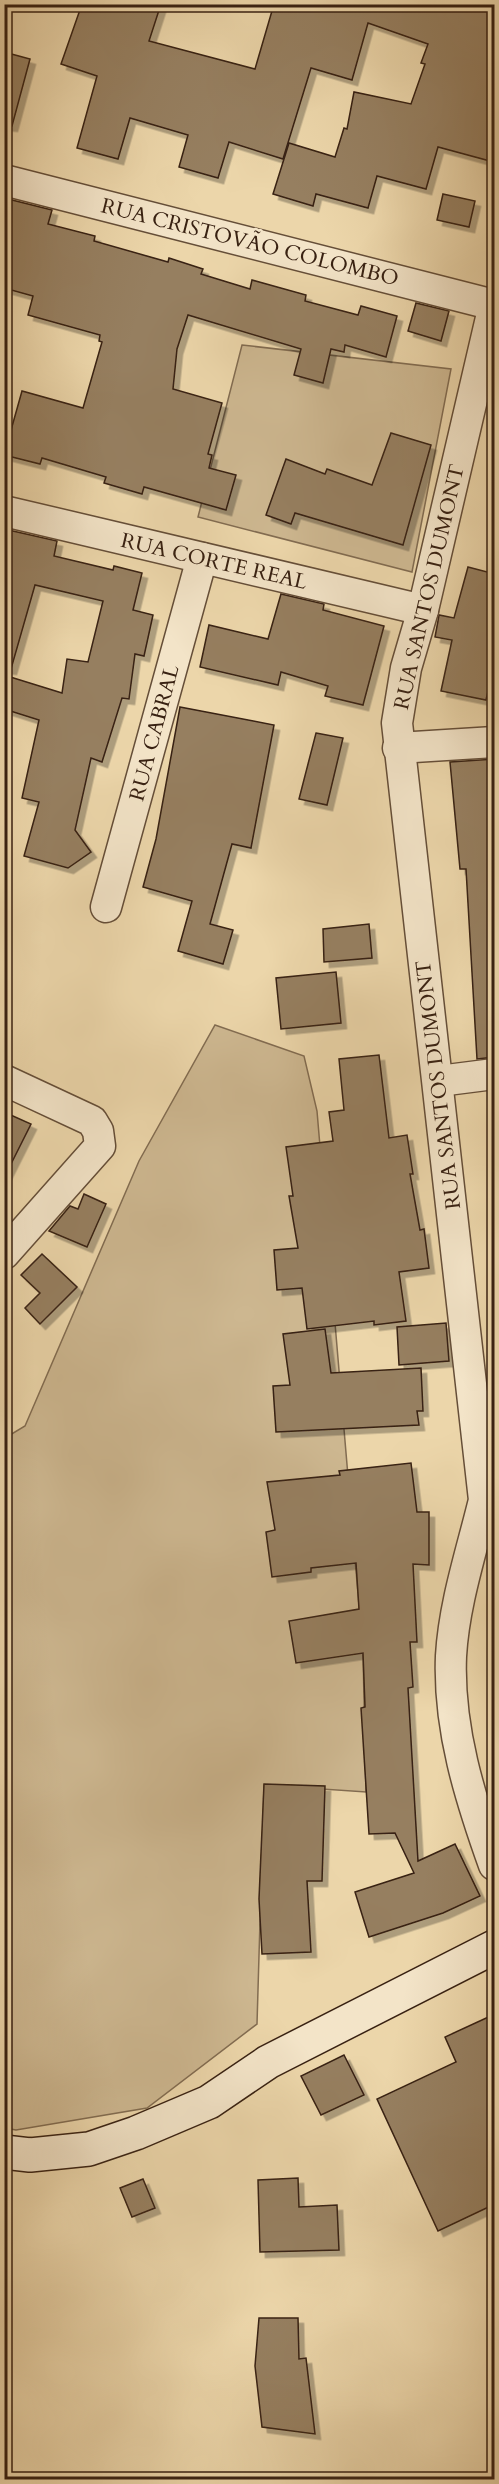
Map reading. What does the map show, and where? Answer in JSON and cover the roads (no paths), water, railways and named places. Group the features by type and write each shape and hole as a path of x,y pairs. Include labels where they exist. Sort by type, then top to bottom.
{"street":[{"name":"RUA CRISTOVÃO COLOMBO","path":"4,180 495,305"},
{"name":"RUA SANTOS DUMONT","path":"495,305 423,610 400,694 398,748 490,1496 458,1608 451,1656 454,1719 472,1804 495,1865"},
{"name":"RUA CORTE REAL","path":"4,511 423,610"},
{"name":"RUA CABRAL","path":"106,907 202,558"},
{"path":"398,748 495,742"},
{"path":"439,1081 495,1074"},
{"path":"4,1080 92,1121 98,1131 100,1146 4,1254"},
{"path":"4,2152 30,2155 89,2149 136,2133 209,2102 268,2062 495,1947"}]}
